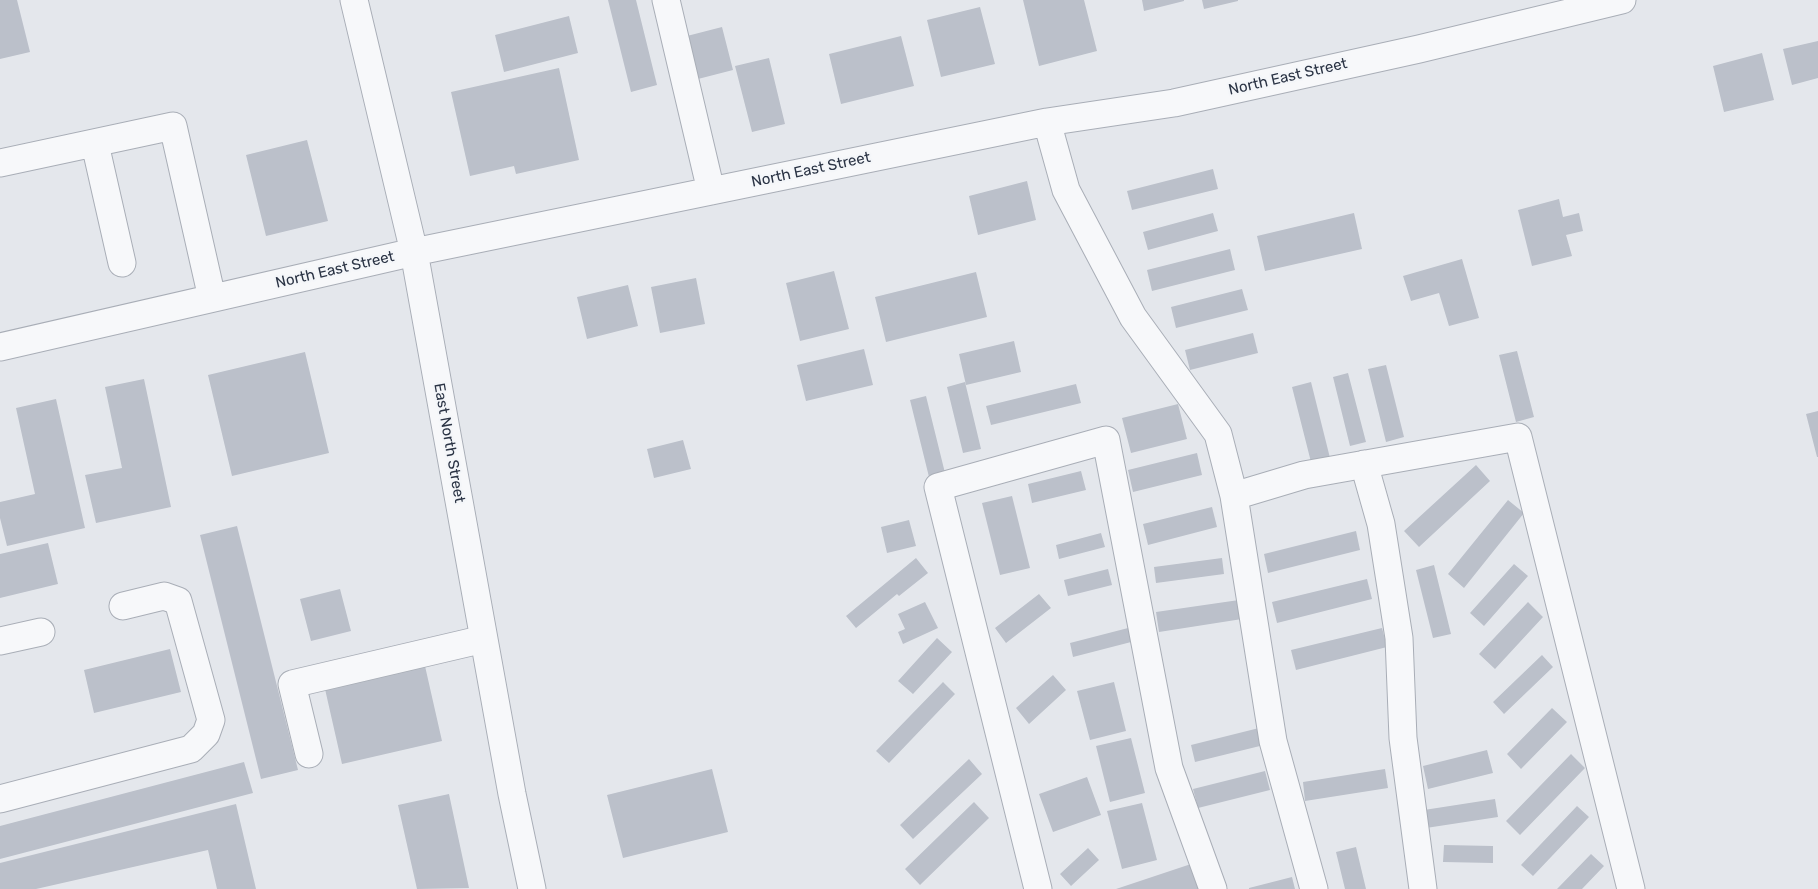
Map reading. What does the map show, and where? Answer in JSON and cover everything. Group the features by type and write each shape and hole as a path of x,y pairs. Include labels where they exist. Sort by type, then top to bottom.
{"street":[{"name":"East North Street","path":"354,0 414,252 512,794 532,889"},
{"path":"666,0 711,191"},
{"name":"North East Street","path":"0,347 414,252 1047,122 1174,103 1419,49 1593,3 1622,0"},
{"path":"1047,122 1066,190 1133,317 1218,434 1234,496 1273,741 1314,889"},
{"path":"0,164 173,126 212,298"},
{"path":"96,144 122,263"},
{"path":"1234,496 1304,475 1518,436 1631,889"},
{"path":"1038,889 938,487 1106,440 1169,768 1213,889"},
{"path":"1364,464 1381,524 1399,638 1403,738 1423,889"},
{"path":"0,799 191,749 206,734 211,720 178,601 164,596 123,606"},
{"path":"0,641 41,632"},
{"path":"309,754 292,684 484,639"}],"building":[{"path":"0,0 17,0 30,52 0,59"},
{"path":"608,0 636,0 657,85 631,92"},
{"path":"1023,0 1084,0 1097,51 1039,66"},
{"path":"1142,0 1184,0 1184,1 1144,11"},
{"path":"1202,0 1238,0 1238,1 1204,9"},
{"path":"980,7 995,64 941,77 927,20"},
{"path":"569,16 578,53 504,72 495,35"},
{"path":"722,27 733,70 698,79 687,36"},
{"path":"901,36 914,86 841,104 829,54"},
{"path":"1818,41 1818,78 1792,85 1783,49"},
{"path":"1762,53 1774,100 1724,112 1713,66"},
{"path":"769,58 785,124 752,132 735,66"},
{"path":"559,68 579,160 516,174 514,166 470,176 451,92"},
{"path":"307,140 328,221 266,236 246,155"},
{"path":"1213,169 1218,189 1132,210 1127,191"},
{"path":"1027,181 1036,220 978,235 969,196"},
{"path":"1559,199 1563,217 1579,213 1583,231 1566,235 1572,256 1532,266 1518,210"},
{"path":"1213,213 1218,231 1148,250 1143,232"},
{"path":"1354,213 1362,249 1265,271 1257,236"},
{"path":"1230,249 1235,270 1152,291 1147,270"},
{"path":"1462,259 1479,318 1449,326 1439,293 1411,301 1403,276"},
{"path":"834,271 849,329 800,341 786,283"},
{"path":"976,272 987,317 886,342 875,297"},
{"path":"696,278 705,324 660,333 651,287"},
{"path":"628,285 638,326 587,339 577,297"},
{"path":"1242,289 1248,310 1176,328 1171,307"},
{"path":"1253,333 1258,353 1190,370 1185,350"},
{"path":"1014,341 1021,372 966,385 959,354"},
{"path":"864,349 873,385 806,401 797,365"},
{"path":"1517,351 1534,417 1516,422 1499,355"},
{"path":"305,352 329,453 232,476 208,375"},
{"path":"1386,365 1404,437 1386,442 1368,369"},
{"path":"1348,373 1366,442 1350,446 1333,377"},
{"path":"144,379 171,507 96,523 85,475 122,468 105,387"},
{"path":"965,382 981,449 963,453 947,387"},
{"path":"1311,382 1331,462 1312,466 1292,387"},
{"path":"1076,384 1081,403 991,425 986,406"},
{"path":"926,396 945,473 929,477 910,400"},
{"path":"56,399 85,528 7,546 0,518 0,502 35,494 16,408"},
{"path":"1178,404 1187,439 1131,453 1122,418"},
{"path":"1818,411 1818,457 1817,457 1806,414"},
{"path":"683,440 691,469 654,478 647,449"},
{"path":"1197,453 1202,475 1133,492 1128,470"},
{"path":"1476,465 1490,481 1419,547 1404,531"},
{"path":"1081,471 1086,490 1032,503 1028,484"},
{"path":"1012,496 1030,568 1000,575 982,503"},
{"path":"1508,500 1524,513 1464,588 1448,574"},
{"path":"1212,507 1217,527 1148,545 1143,524"},
{"path":"909,520 916,546 887,553 881,527"},
{"path":"237,526 298,770 261,779 200,535"},
{"path":"1356,531 1360,550 1268,573 1264,554"},
{"path":"1101,533 1105,547 1059,559 1056,545"},
{"path":"48,543 58,584 0,598 0,554"},
{"path":"916,558 928,573 899,596 897,594 856,628 846,616"},
{"path":"1222,558 1224,574 1156,583 1154,567"},
{"path":"1514,564 1528,576 1484,626 1470,613"},
{"path":"1434,565 1451,634 1433,638 1416,570"},
{"path":"1108,569 1112,585 1068,596 1064,580"},
{"path":"1367,579 1372,599 1277,623 1272,602"},
{"path":"340,589 351,631 311,641 300,599"},
{"path":"1039,594 1051,608 1006,643 995,628"},
{"path":"1239,600 1242,619 1159,632 1156,612"},
{"path":"925,602 938,628 903,644 898,632 905,629 898,614"},
{"path":"1528,602 1543,617 1495,669 1479,654"},
{"path":"1132,627 1135,641 1073,657 1070,643"},
{"path":"1382,628 1387,647 1296,670 1291,650"},
{"path":"937,638 952,652 913,694 898,681"},
{"path":"170,649 181,692 94,713 84,670"},
{"path":"1542,655 1553,667 1504,714 1493,702"},
{"path":"425,666 442,741 342,764 325,689"},
{"path":"1053,675 1066,690 1029,724 1016,708"},
{"path":"943,682 955,694 889,763 876,751"},
{"path":"1114,682 1126,731 1090,740 1077,691"},
{"path":"1552,708 1567,722 1521,769 1507,754"},
{"path":"1259,728 1264,745 1195,762 1191,745"},
{"path":"1131,738 1145,793 1110,802 1096,746"},
{"path":"1487,750 1493,773 1428,789 1423,766"},
{"path":"1571,754 1585,768 1520,835 1506,821"},
{"path":"969,759 982,774 913,839 900,825"},
{"path":"244,762 253,793 0,859 0,826"},
{"path":"712,769 728,832 623,858 607,795"},
{"path":"1385,769 1388,788 1305,801 1303,782"},
{"path":"1265,771 1270,790 1198,808 1193,789"},
{"path":"1087,777 1101,815 1053,832 1039,794"},
{"path":"449,794 469,888 417,889 398,805"},
{"path":"1495,799 1498,817 1426,828 1424,810"},
{"path":"974,802 989,818 920,885 905,869"},
{"path":"1142,803 1157,860 1122,869 1107,811"},
{"path":"236,804 256,889 217,889 208,850 36,889 0,889 0,863"},
{"path":"1577,806 1589,817 1533,876 1521,865"},
{"path":"1444,845 1493,846 1493,863 1443,862"},
{"path":"1356,847 1366,889 1345,889 1336,852"},
{"path":"1088,848 1099,860 1071,886 1060,874"},
{"path":"1591,854 1604,866 1582,889 1557,889"},
{"path":"1191,864 1200,889 1116,889"},
{"path":"1292,877 1295,889 1249,889 1249,888"}]}
